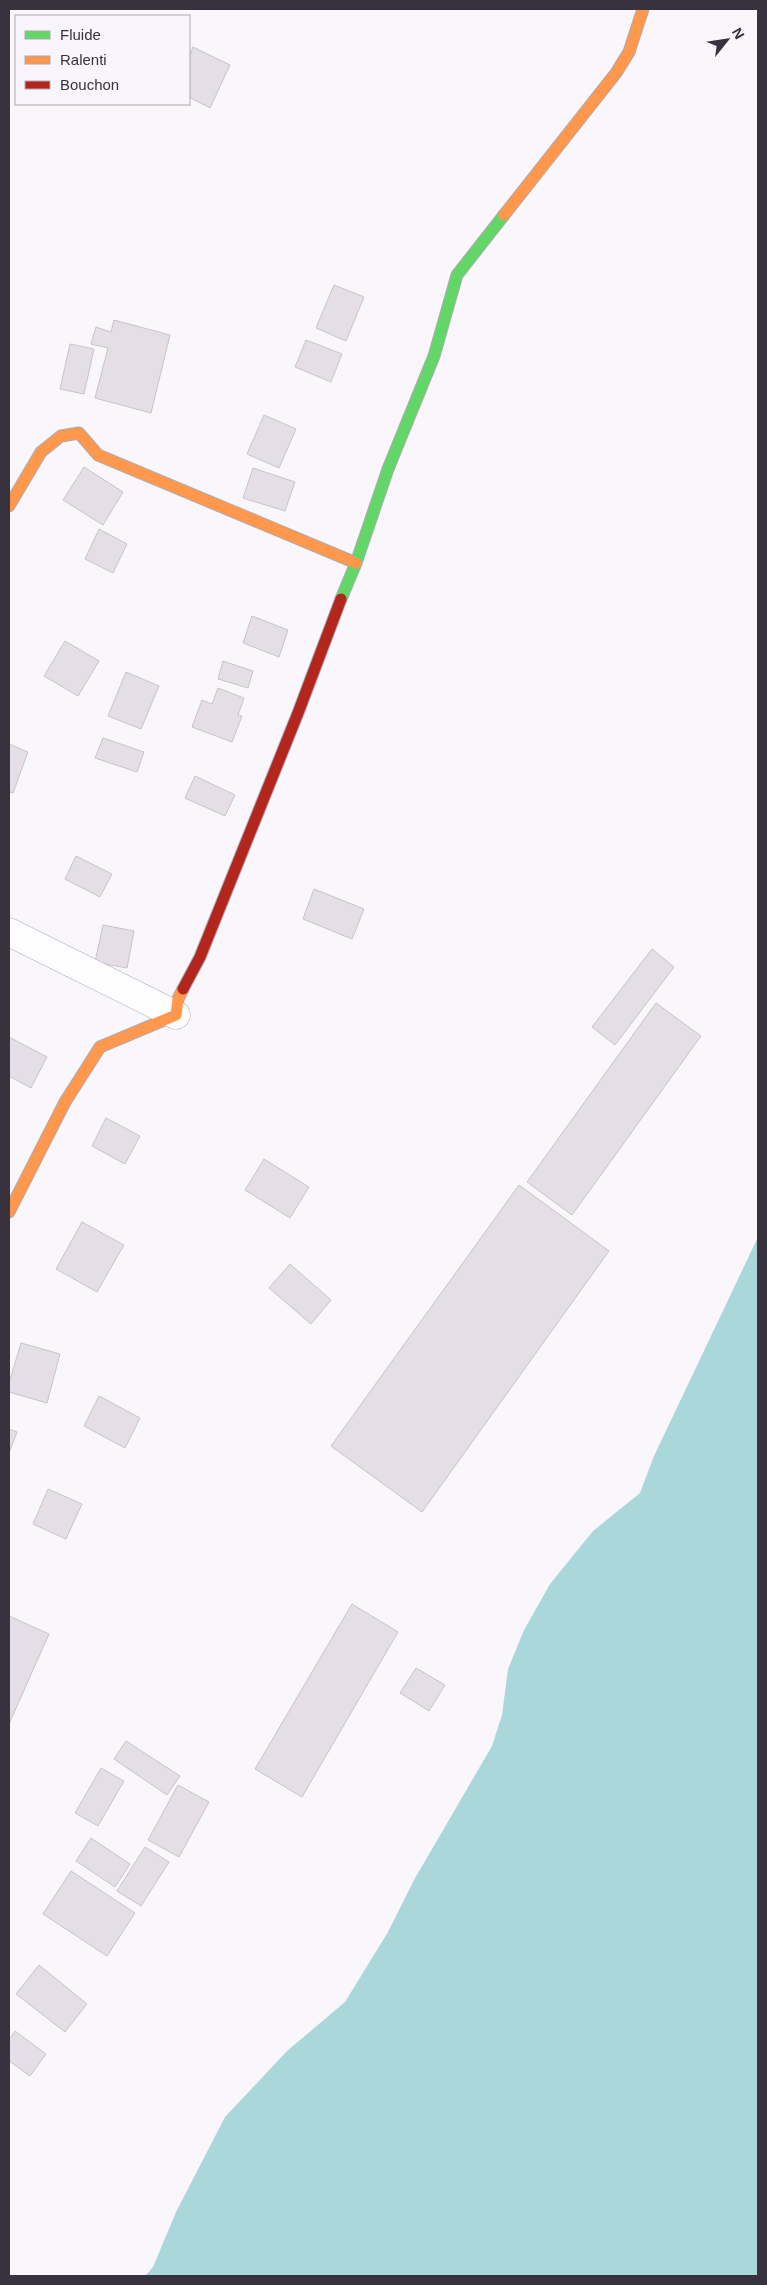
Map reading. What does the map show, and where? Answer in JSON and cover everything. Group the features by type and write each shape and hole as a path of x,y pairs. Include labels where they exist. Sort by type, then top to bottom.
{"street":[{"path":"176,1016 178,999 200,957 298,713 328,629 356,562 388,469 434,356 457,275 616,74 629,52 643,9"},
{"path":"9,506 41,452 60,436 79,433 98,455 356,562"},
{"path":"9,932 176,1016"},
{"path":"9,1212 65,1102 100,1047 176,1016"}],"water":[{"path":"758,1237 758,2276 145,2276 153,2267 176,2212 225,2117 287,2051 345,2002 388,1932 414,1880 492,1746 502,1715 508,1669 524,1630 550,1584 593,1531 640,1493 654,1456"}],"building":[{"path":"193,47 230,65 210,108 190,98 190,54"},
{"path":"334,285 364,297 346,341 316,328"},
{"path":"114,320 170,335 151,413 95,398 108,348 91,344 96,327 111,332"},
{"path":"306,340 342,354 331,382 295,367"},
{"path":"70,344 94,349 84,394 60,389"},
{"path":"264,415 296,429 279,468 247,454"},
{"path":"84,467 123,492 103,525 63,500"},
{"path":"253,468 295,482 285,511 243,498"},
{"path":"99,529 127,544 113,573 85,559"},
{"path":"252,616 288,630 279,657 243,643"},
{"path":"65,641 99,661 78,696 44,676"},
{"path":"223,661 253,671 248,688 218,679"},
{"path":"126,672 159,686 141,729 108,716"},
{"path":"218,688 244,698 238,715 242,716 232,742 192,727 202,700 212,704"},
{"path":"103,738 144,752 137,772 95,758"},
{"path":"9,744 28,752 13,793 9,792"},
{"path":"195,776 235,795 225,816 185,798"},
{"path":"76,856 112,874 100,897 65,879"},
{"path":"314,889 364,909 352,939 303,919"},
{"path":"103,925 134,931 127,968 95,962"},
{"path":"652,949 674,967 615,1045 592,1027"},
{"path":"656,1003 701,1036 572,1215 527,1182"},
{"path":"9,1037 47,1057 31,1088 9,1076"},
{"path":"106,1118 140,1136 125,1164 92,1146"},
{"path":"264,1159 309,1187 290,1218 245,1190"},
{"path":"519,1185 609,1251 422,1512 331,1446"},
{"path":"82,1222 124,1245 97,1292 56,1269"},
{"path":"290,1264 331,1300 311,1324 269,1288"},
{"path":"21,1343 60,1354 47,1403 9,1392 9,1383"},
{"path":"99,1396 140,1418 125,1448 84,1426"},
{"path":"9,1429 17,1432 9,1453"},
{"path":"48,1489 82,1504 66,1539 33,1524"},
{"path":"352,1604 398,1632 302,1797 255,1769"},
{"path":"9,1616 49,1634 9,1724"},
{"path":"416,1668 445,1685 429,1711 400,1693"},
{"path":"126,1741 180,1776 167,1795 114,1759"},
{"path":"101,1768 124,1781 98,1826 75,1813"},
{"path":"178,1785 209,1802 179,1857 148,1840"},
{"path":"91,1838 130,1864 115,1887 76,1861"},
{"path":"145,1847 169,1862 141,1906 117,1891"},
{"path":"71,1871 135,1913 107,1956 43,1914"},
{"path":"39,1965 87,2004 65,2032 16,1994"},
{"path":"15,2031 46,2054 30,2076 9,2061 9,2040"}],"traffic: fast":[{"path":"341,599 356,563 388,469 434,356 457,275 504,215"}],"traffic: slow":[{"path":"504,215 616,73 629,52 643,9"},
{"path":"9,506 41,452 61,436 79,433 98,455 356,563"},
{"path":"9,1212 65,1102 100,1047 176,1015 178,999 183,989"}],"traffic: jam":[{"path":"183,989 200,957 298,713 341,599"}]}
